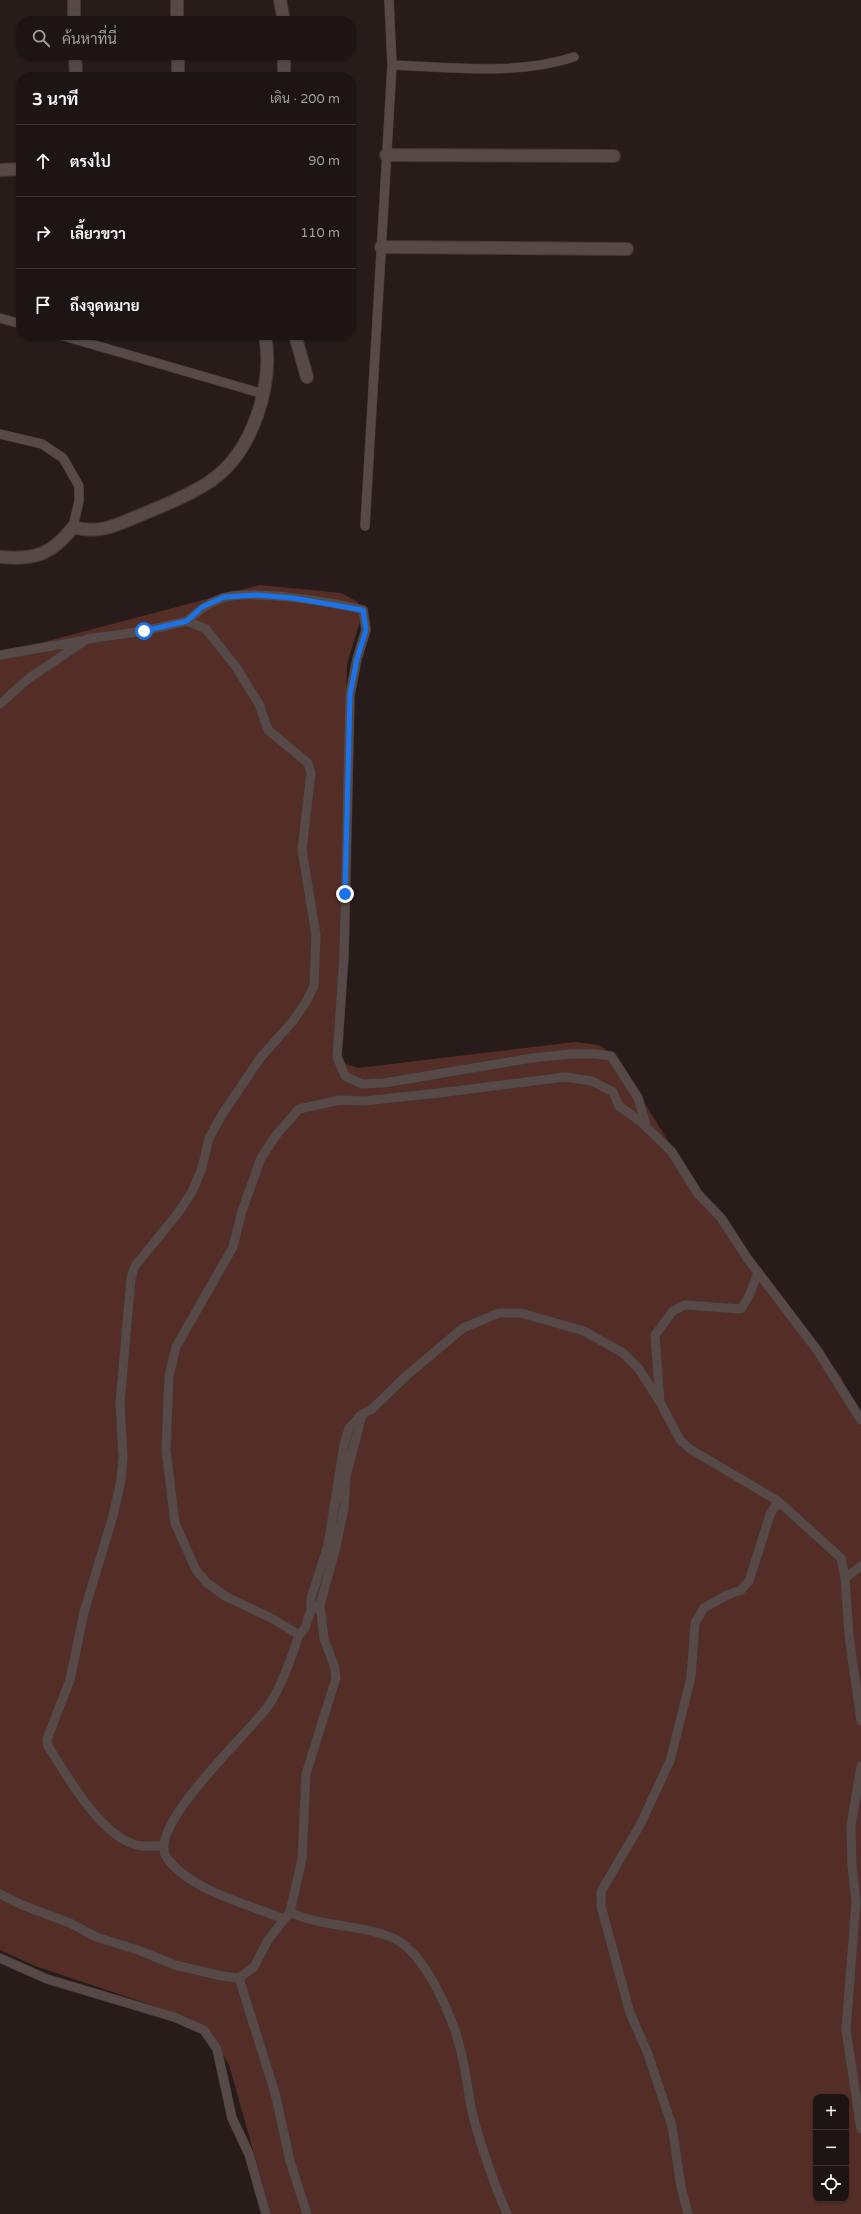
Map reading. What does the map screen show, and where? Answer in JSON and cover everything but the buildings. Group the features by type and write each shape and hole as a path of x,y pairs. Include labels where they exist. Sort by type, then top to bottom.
{"street":[{"path":"74,0 74,16"},
{"path":"177,0 177,16"},
{"path":"280,0 283,16"},
{"path":"75,60 76,72"},
{"path":"178,60 178,72"},
{"path":"284,60 284,72"},
{"path":"386,155 614,156"},
{"path":"0,170 16,169"},
{"path":"381,247 628,249"},
{"path":"0,558 16,559 43,554 60,542 73,527 88,531 114,526 158,508 212,480 234,458 251,431 257,418 264,394 267,346 266,340"},
{"path":"296,340 307,377"}],"lane":[{"path":"365,526 392,65 389,0"},
{"path":"392,65 512,70 552,64 574,57"},
{"path":"0,318 16,323"},
{"path":"77,340 264,394"},
{"path":"0,434 42,444 63,458 79,486 79,501 73,527"},
{"path":"0,655 187,621 202,607 224,597 257,595 293,598 363,610 366,630 357,659 350,695 344,955 337,1057 345,1076 362,1084 384,1083 532,1058 571,1054 611,1056 638,1098 648,1129"},
{"path":"163,1846 136,1845 125,1840 96,1817 82,1799 48,1746 48,1739 70,1680 84,1612 113,1516 121,1480 123,1457 120,1403 131,1278 135,1266 178,1214 192,1192 202,1168 209,1138 223,1113 261,1057 293,1021 306,1002 314,986 316,936 302,850 311,773 308,763 268,730 259,704 236,667 206,629 187,621"},
{"path":"0,704 28,679 87,640"},
{"path":"299,1635 275,1620 225,1596 207,1583 196,1570 175,1523 166,1450 169,1376 176,1347 233,1246 242,1211 261,1158 277,1134 299,1109 340,1100 364,1101 565,1077 592,1081 613,1092 619,1106 648,1129 671,1151 698,1194 721,1218 758,1272 817,1350 861,1420"},
{"path":"660,1402 655,1335 662,1323 673,1311 685,1305 741,1310 750,1296 758,1272"},
{"path":"0,1894 70,1923 96,1937 138,1950 175,1965 222,1976 239,1978 254,1967 268,1940 287,1916 302,1860 306,1774 336,1678 334,1665 324,1639 320,1605 336,1547 344,1508 344,1445 349,1428 362,1414 371,1410 406,1376 463,1328 500,1313 521,1313 584,1331 623,1353 639,1369 660,1402 680,1440 690,1449 778,1501 841,1558 845,1578 849,1636 861,1721"},
{"path":"362,1414 354,1445 343,1475 328,1545 311,1598 311,1610 305,1628 299,1635 287,1670 269,1705 201,1781 166,1833 163,1846 166,1858 197,1883 213,1893 287,1916 358,1929 395,1939 415,1956 429,1975 454,2030 461,2052 467,2091 475,2121 507,2214"},
{"path":"688,2214 681,2187 672,2126 648,2054 630,2013 601,1906 601,1892 640,1825 670,1761 691,1677 695,1623 704,1608 727,1595 741,1590 749,1581 770,1515 778,1501"},
{"path":"845,1578 861,1566"},
{"path":"311,1610 320,1605"},
{"path":"861,1766 851,1826 852,1865 856,1902 846,2030 861,2129"},
{"path":"0,1958 47,1979 174,2017 204,2030 217,2049 232,2118 248,2154 266,2214"},
{"path":"239,1978 275,2093 290,2161 307,2214"}],"shaded area":[{"path":"260,585 341,593 358,602 361,618 347,664 338,1050 346,1064 358,1068 575,1042 599,1045 616,1057 693,1181 841,1377 861,1420 861,2214 271,2214 229,2065 210,2033 187,2017 35,1966 0,1950 0,651 40,643"}],"route":[{"path":"144,631 187,621 202,607 224,597 257,595 293,598 349,606 363,610 366,630 357,659 350,695 345,894"}]}
